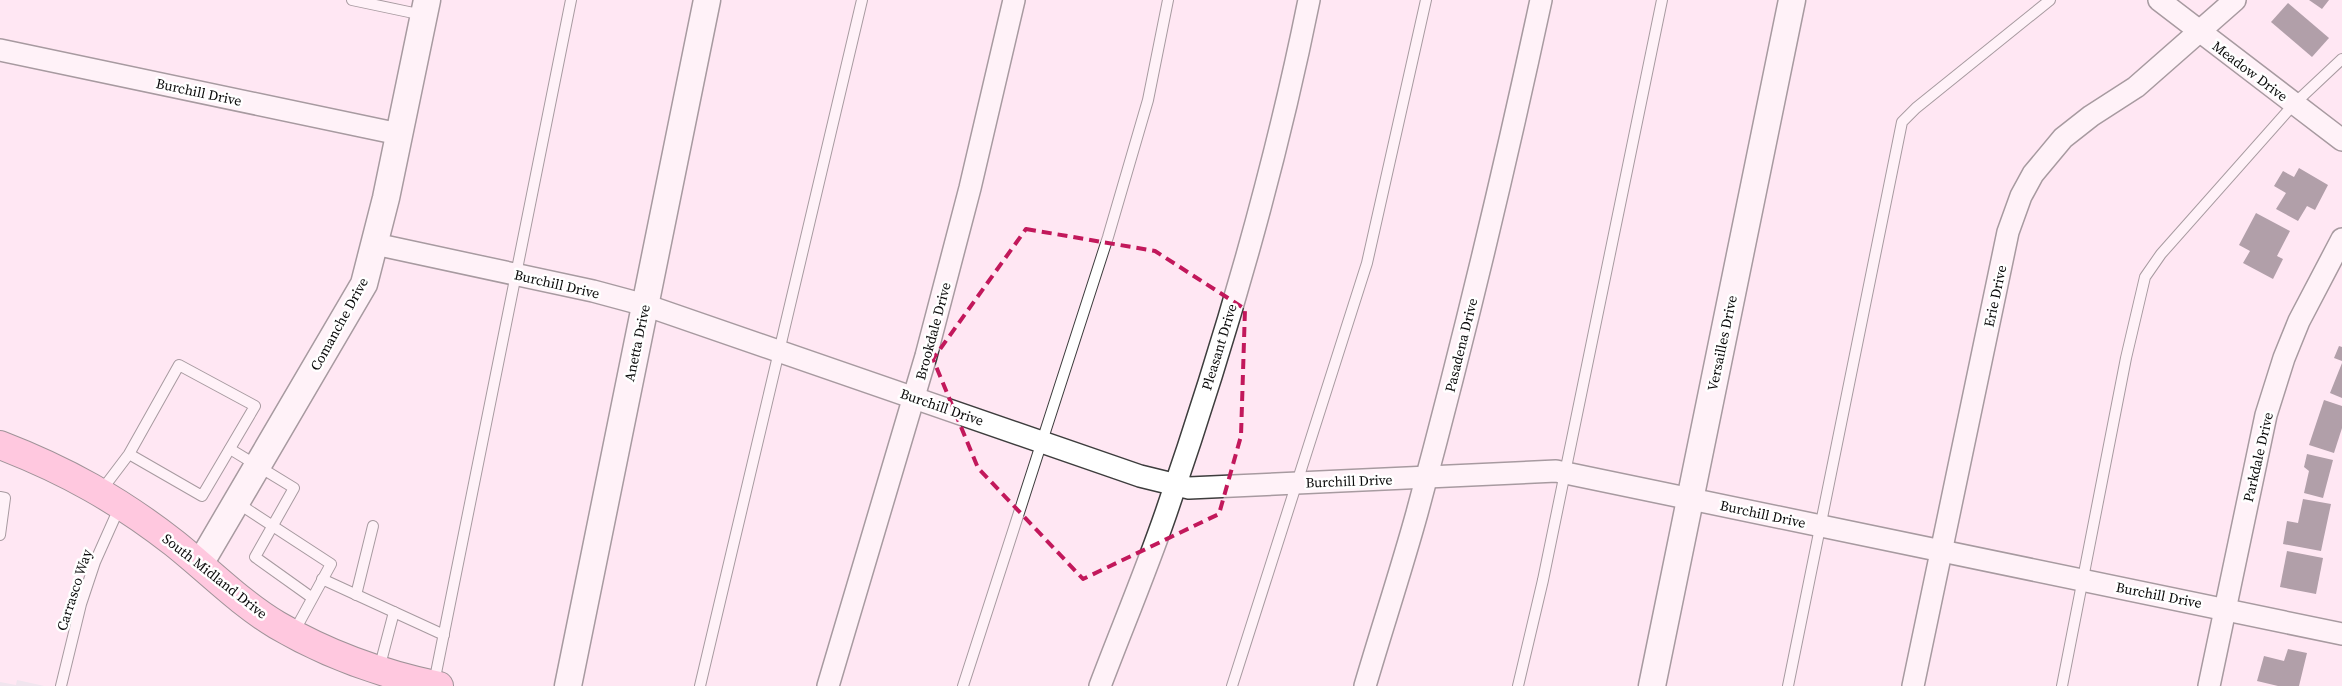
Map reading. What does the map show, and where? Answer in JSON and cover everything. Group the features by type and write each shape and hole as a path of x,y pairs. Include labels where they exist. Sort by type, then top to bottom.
{"main road":[{"name":"South Midland Drive","path":"0,445 49,464 111,498 200,564 249,607 293,633 341,657 435,686"}],"street":[{"name":"Anetta Drive","path":"568,686 708,0"},
{"name":"Brookdale Drive","path":"828,686 915,397 970,188 1014,0"},
{"name":"Pleasant Drive","path":"1100,686 1175,485 1249,248 1296,66 1309,0"},
{"name":"Pasadena Drive","path":"1365,686 1426,478 1491,230 1542,0"},
{"name":"Versailles Drive","path":"1652,686 1792,0"},
{"name":"Meadow Drive","path":"2159,0 2342,140"},
{"name":"Erie Drive","path":"1913,686 2008,232 2021,196 2036,170 2063,138 2091,116 2136,87 2235,0"},
{"name":"Comanche Drive","path":"200,564 364,284 399,134 425,7"},
{"name":"Burchill Drive","path":"0,50 399,134"},
{"name":"Parkdale Drive","path":"2209,686 2268,407 2299,321 2342,239"},
{"name":"Burchill Drive","path":"374,244 515,274 645,305 1140,476 1189,488 1548,472 1564,473 1941,552 2225,608 2342,634"}],"lane":[{"path":"352,0 425,7"},
{"path":"435,686 515,274 571,0"},
{"path":"700,686 862,0"},
{"path":"963,686 1108,237 1148,100 1168,0"},
{"path":"1232,686 1366,263 1426,0"},
{"path":"1518,686 1543,580 1662,0"},
{"path":"1788,686 1902,122 1916,108 2050,0"},
{"path":"2062,686 2126,358 2145,277 2161,254 2294,104 2342,58"},
{"name":"Carrasco Way","path":"61,686 81,604 96,562 111,498 128,454 179,365 255,406 230,449"},
{"path":"128,454 202,496 230,449 294,488 255,557 312,597"},
{"path":"0,497 6,498 0,535"},
{"path":"236,502 331,564 293,633"},
{"path":"356,595 373,526"},
{"path":"322,579 444,635"},
{"path":"379,670 394,612"}],"highlighted area":[{"path":"1026,229 1155,251 1245,309 1241,436 1219,514 1083,579 978,468 933,359"}],"shaded area":[{"path":"17,680 44,686 0,686 0,682 16,685"}],"building":[{"path":"2309,0 2329,0 2322,9"},
{"path":"2288,3 2329,38 2312,57 2271,22"},
{"path":"2299,168 2328,185 2315,210 2307,206 2298,221 2276,209 2286,193 2274,186 2283,171 2294,177"},
{"path":"2256,213 2290,231 2277,256 2283,259 2273,279 2243,263 2250,251 2239,245"},
{"path":"2339,346 2342,347 2342,361 2334,358"},
{"path":"2342,363 2342,398 2330,393"},
{"path":"2324,400 2342,406 2342,428 2334,453 2309,445"},
{"path":"2307,454 2333,460 2323,498 2304,493 2309,471 2304,467"},
{"path":"2303,499 2331,504 2321,551 2283,544 2287,521 2298,523"},
{"path":"2287,551 2323,558 2316,594 2280,587"},
{"path":"2288,649 2307,653 2299,686 2278,686 2257,681 2264,656 2284,661"}]}
